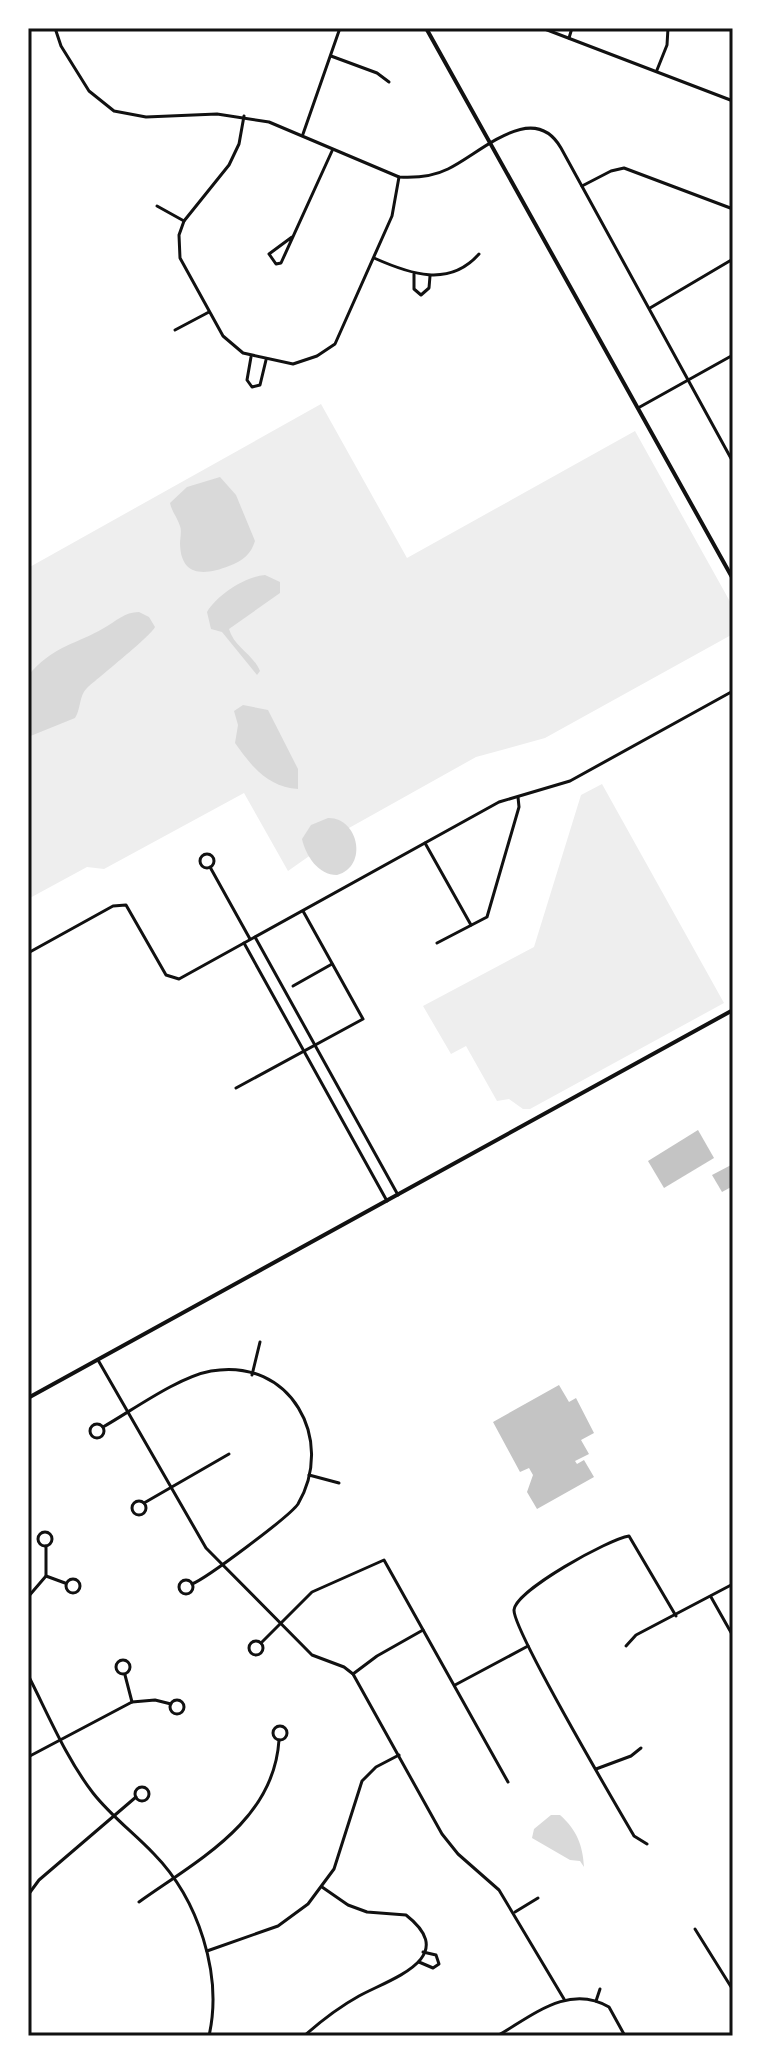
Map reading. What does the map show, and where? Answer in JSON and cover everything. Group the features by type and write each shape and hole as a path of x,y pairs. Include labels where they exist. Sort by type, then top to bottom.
{"main road":[{"path":"426,28 733,579"},
{"path":"28,1398 733,1010"}],"street":[{"path":"55,28 61,46 89,91 114,111 146,117 189,113 244,116 302,136 399,177 441,172 520,129 547,134 558,142 733,462"},
{"path":"302,136 340,28"},
{"path":"542,28 554,30 733,101"},
{"path":"569,38 572,28"},
{"path":"656,72 667,45 668,28"},
{"path":"331,56 377,73 389,82"},
{"path":"244,116 239,144 229,165 184,221 179,235 180,258 209,312 227,341 251,357 293,364 306,361 335,344 392,216 399,177"},
{"path":"292,237 269,254 276,264 281,263 333,150"},
{"path":"582,186 624,168 733,209"},
{"path":"157,206 184,221"},
{"path":"374,258 414,274 430,275 452,274 468,267 479,254"},
{"path":"650,308 733,259"},
{"path":"414,274 414,289 421,295 429,288 430,275"},
{"path":"175,330 209,312"},
{"path":"637,408 733,355"},
{"path":"251,357 247,380 252,387 260,385 266,360"},
{"path":"28,953 120,904 130,908 170,979 179,979 499,802 570,781 733,691"},
{"path":"437,943 487,917 519,807 518,796"},
{"path":"425,843 471,925"},
{"path":"210,867 250,939"},
{"path":"236,1088 363,1019 303,910"},
{"path":"255,937 398,1195"},
{"path":"244,943 387,1201"},
{"path":"293,986 332,964"},
{"path":"252,1375 260,1342"},
{"path":"98,1360 198,1536 222,1565 312,1655 344,1667 353,1674 442,1834 458,1854 499,1890 515,1912 564,1999"},
{"path":"103,1427 202,1374 224,1371 252,1375 284,1390 302,1412 313,1440 309,1475 299,1501 288,1516 192,1584"},
{"path":"144,1503 229,1454"},
{"path":"309,1475 339,1483"},
{"path":"647,1844 634,1836 528,1646 514,1611 517,1601 532,1586 629,1536 676,1616"},
{"path":"28,1597 46,1576 46,1546"},
{"path":"261,1643 312,1592 384,1560 508,1782"},
{"path":"46,1576 66,1584"},
{"path":"626,1646 636,1635 733,1584"},
{"path":"711,1596 733,1636"},
{"path":"353,1674 377,1656 423,1630"},
{"path":"455,1685 528,1646"},
{"path":"124,1673 132,1702"},
{"path":"28,1675 91,1791 112,1816 154,1855 190,1906 207,1951 212,1990 209,2036"},
{"path":"28,1757 132,1702 155,1700 171,1704"},
{"path":"139,1902 221,1844 250,1815 272,1776 279,1740"},
{"path":"596,1769 631,1756 641,1748"},
{"path":"207,1951 278,1926 308,1904 322,1887 342,1848 362,1781 399,1755"},
{"path":"733,1776 733,1795"},
{"path":"28,1895 39,1880 136,1797"},
{"path":"304,2036 361,1995 407,1975 421,1957 422,1932 406,1915 367,1912 348,1905 322,1887"},
{"path":"515,1912 538,1898"},
{"path":"695,1929 733,1990"},
{"path":"596,2001 600,1989"},
{"path":"497,2036 564,1999 580,1997 609,2007 625,2036"}],"shaded area":[{"path":"321,404 407,558 635,431 733,607 733,634 545,738 476,757 349,828 288,871 244,793 104,869 87,867 28,899 28,568"},
{"path":"220,477 236,495 255,541 249,553 238,562 212,571 196,571 185,563 181,555 181,528 170,503 187,487"},
{"path":"265,575 280,582 280,593 229,629 235,641 257,665 260,671 257,675 222,632 211,629 207,612 233,588"},
{"path":"139,612 149,617 155,627 152,632 87,688 75,718 28,737 28,676 32,671 59,650 125,615"},
{"path":"243,705 268,710 298,769 298,789 269,780 235,743 238,725 234,711"},
{"path":"602,784 724,1003 530,1109 523,1109 509,1099 497,1101 466,1046 451,1054 423,1006 534,947 581,795"},
{"path":"328,818 347,825 356,843 353,862 347,870 337,875 324,872 314,863 302,839 311,825"},
{"path":"551,1815 560,1815 575,1833 584,1867 580,1861 570,1860 532,1838 534,1829"}],"building":[{"path":"698,1130 714,1158 664,1188 648,1161"},
{"path":"733,1164 733,1186 722,1192 712,1175"},
{"path":"559,1385 569,1402 576,1398 594,1433 581,1440 589,1454 575,1461 577,1464 584,1460 594,1477 537,1509 527,1492 533,1475 529,1468 520,1472 493,1422"}]}
